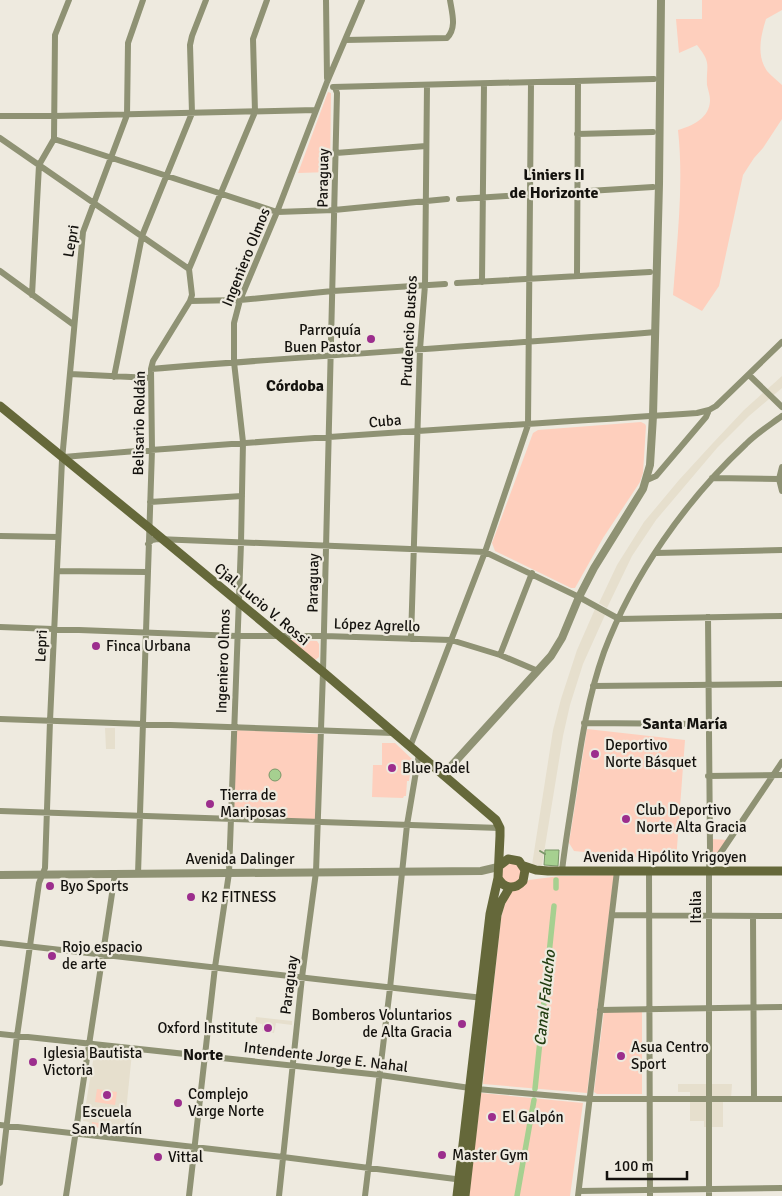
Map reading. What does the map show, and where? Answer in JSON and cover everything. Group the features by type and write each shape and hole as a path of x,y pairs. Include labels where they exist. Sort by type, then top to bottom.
{"main road":[{"name":"Cjal. Lucio V. Rossi","path":"0,406 323,672 496,820 503,848 511,859"},
{"path":"465,1196 463,1180 483,998 490,914 498,872 500,832"},
{"path":"511,859 519,861 524,866 525,877 518,885 510,887 504,885 498,872 504,861 511,859"},
{"name":"Avenida Hipólito Yrigoyen","path":"524,866 548,871 782,870"},
{"name":"Avenida Hipólito Yrigoyen","path":"525,877 548,871"},
{"path":"483,998 497,915 501,902 510,887"},
{"path":"457,1196 463,1180"}],"street":[{"path":"32,296 39,165 54,138 55,35 69,0"},
{"name":"Lepri","path":"0,1183 4,1125 39,883 45,868 58,537 83,232 127,115 128,43 143,0"},
{"path":"114,377 142,236 192,113 190,45 206,0"},
{"path":"267,0 253,39 255,112 188,269 192,295 190,301 240,300 333,291 445,284"},
{"path":"326,0 327,83 336,88 654,79"},
{"name":"Ingeniero Olmos","path":"189,1196 215,967 229,873 243,442 234,362 234,323 240,300 362,0"},
{"path":"345,40 447,38 451,34 454,24 450,0"},
{"path":"443,775 551,656 562,638 579,597 594,568 647,480 650,465 653,416 656,332 661,0"},
{"path":"577,276 578,81"},
{"path":"410,747 485,552 528,426 531,83"},
{"path":"482,282 484,84"},
{"name":"Prudencio Bustos","path":"410,639 420,349 425,286 428,85"},
{"name":"Paraguay","path":"279,1196 302,977 316,872 332,355 336,88"},
{"path":"0,116 316,110"},
{"path":"577,134 653,132"},
{"path":"0,138 188,269"},
{"path":"54,138 277,212 334,210 447,199"},
{"path":"336,153 426,146"},
{"path":"459,199 653,187"},
{"path":"0,271 32,296 74,324"},
{"path":"457,283 650,272"},
{"name":"Belisario Roldán","path":"138,874 152,450 151,369 153,361 190,301"},
{"path":"151,369 332,355 530,343 656,332"},
{"path":"647,480 656,476 706,417 709,410 716,406 782,342"},
{"path":"70,374 151,378"},
{"path":"749,375 782,407"},
{"name":"Cuba","path":"64,457 243,442 528,426 697,413 709,410"},
{"path":"562,871 584,723 593,686 619,619 638,580 682,513 712,478 747,442 782,416"},
{"path":"782,467 779,480 782,491"},
{"path":"712,478 779,480"},
{"path":"150,502 242,496"},
{"path":"0,536 58,537"},
{"path":"148,544 152,540 164,540 485,552 532,573 619,619 782,616"},
{"path":"656,553 782,550"},
{"path":"57,571 147,572"},
{"path":"500,655 532,573"},
{"name":"Italia","path":"708,617 710,848 708,1007 709,1192"},
{"name":"López Agrello","path":"0,627 237,636 324,636 451,640 500,655 538,671"},
{"path":"593,686 782,684"},
{"path":"0,719 394,733"},
{"path":"584,723 708,724"},
{"path":"365,1196 407,825 419,754"},
{"path":"709,871 782,762"},
{"path":"708,776 782,776"},
{"path":"0,810 230,820 407,825 500,832"},
{"path":"617,871 578,1193 709,1192 782,1188"},
{"path":"649,871 650,1193"},
{"name":"Avenida Dalinger","path":"0,875 498,872"},
{"path":"66,1196 114,874"},
{"path":"612,915 782,916"},
{"path":"753,916 754,1099"},
{"path":"0,943 483,998"},
{"path":"600,1010 782,1006"},
{"name":"Intendente Jorge E. Nahal","path":"0,1034 380,1075 473,1088 590,1099 782,1099"},
{"path":"4,1125 368,1167 463,1180"}],"shaded area":[{"path":"702,0 782,0 782,10 766,19 760,45 767,71 782,85 782,119 743,175 719,286 702,311 673,295 680,192 678,130 689,126 704,116 710,100 705,56 697,45 679,53 676,19 702,19"},
{"path":"328,92 331,93 330,172 298,173"},
{"path":"782,376 782,388 749,416 717,448 656,520 632,556 607,608 599,603 617,565 644,522 679,480 744,410"},
{"path":"641,422 646,426 643,473 640,482 603,538 575,588 571,588 495,551 492,543 533,433 538,430"},
{"path":"595,609 605,615 583,664 570,705 563,736 542,865 532,865 553,730 577,650"},
{"path":"289,640 317,641 319,644 319,657 315,660"},
{"path":"105,728 115,728 115,749 106,749"},
{"name":"Club Deportivo Norte Alta Gracia","path":"587,729 685,740 676,861 574,851 569,843"},
{"path":"237,730 318,734 315,820 233,817"},
{"name":"Blue Padel","path":"382,743 395,743 412,759 406,796 403,798 372,797 373,765 382,765"},
{"path":"275,769 281,775 275,781 269,775"},
{"path":"710,839 729,840 709,867"},
{"path":"545,850 559,850 558,866 544,865"},
{"path":"505,862 520,865 522,880 508,885 499,874"},
{"path":"614,875 587,1093 483,1084 501,918 511,891 529,880 560,876"},
{"name":"Asua Centro Sport","path":"604,1011 642,1011 642,1094 597,1094 594,1092"},
{"name":"Oxford Institute","path":"256,1017 292,1021 292,1025 276,1023 274,1033 262,1031 262,1024 255,1023"},
{"name":"Escuela San Martín","path":"95,1049 132,1053 124,1131 94,1127 88,1125 89,1122 83,1121"},
{"path":"678,1084 732,1084 731,1099 723,1100 723,1127 704,1127 704,1121 690,1121 690,1092 678,1092"},
{"path":"97,1089 117,1092 115,1105 95,1102"},
{"path":"481,1093 583,1103 570,1196 469,1196"},
{"path":"92,1122 124,1127 124,1131 94,1127"}],"waterway":[{"path":"540,851 545,854"},
{"name":"Canal Falucho","path":"556,880 556,888"},
{"name":"Canal Falucho","path":"535,1089 554,906"},
{"name":"Canal Falucho","path":"517,1196 534,1100"}],"place":[{"name":"Parroquía Buen Pastor","path":"371,339"},
{"name":"Finca Urbana","path":"96,646"},
{"name":"Deportivo Norte Básquet","path":"595,754"},
{"name":"Blue Padel","path":"392,768"},
{"name":"Tierra de Mariposas","path":"210,804"},
{"name":"Club Deportivo Norte Alta Gracia","path":"626,819"},
{"name":"Byo Sports","path":"50,886"},
{"name":"K2 FITNESS","path":"191,897"},
{"name":"Rojo espacio de arte","path":"52,956"},
{"name":"Bomberos Voluntarios de Alta Gracia","path":"462,1024"},
{"name":"Oxford Institute","path":"268,1028"},
{"name":"Asua Centro Sport","path":"621,1056"},
{"name":"Iglesia Bautista Victoria","path":"33,1062"},
{"name":"Escuela San Martín","path":"107,1095"},
{"name":"Complejo Varge Norte","path":"178,1103"},
{"name":"El Galpón","path":"492,1117"},
{"name":"Master Gym","path":"442,1155"},
{"name":"Vittal","path":"158,1157"}],"district":[{"name":"Liniers II de Horizonte","path":"554,183"},
{"name":"Córdoba","path":"295,385"},
{"name":"Santa María","path":"685,723"},
{"name":"Norte","path":"203,1054"}]}
